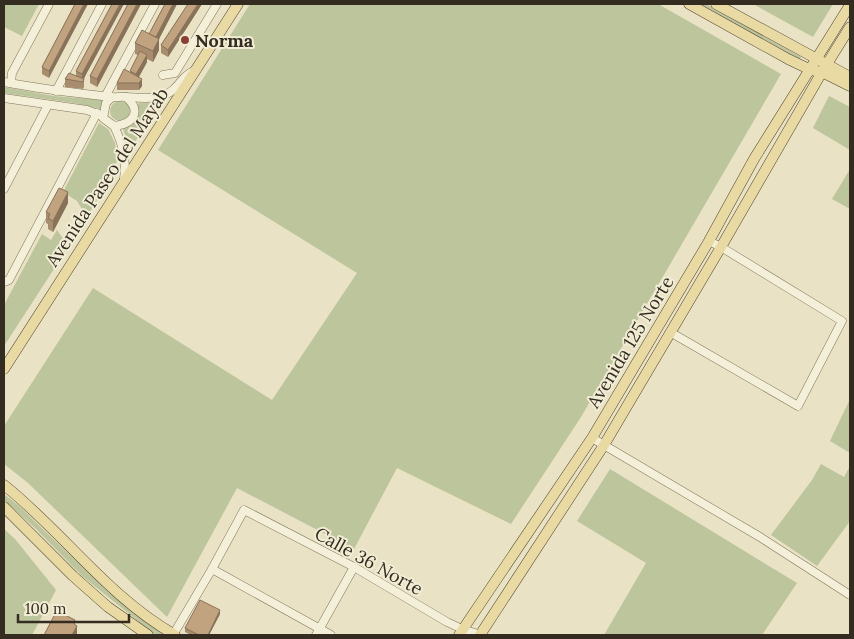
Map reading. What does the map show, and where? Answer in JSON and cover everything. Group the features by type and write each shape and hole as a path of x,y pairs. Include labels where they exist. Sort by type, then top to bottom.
{"main road":[{"name":"Avenida Paseo del Mayab","path":"4,369 238,4"},
{"path":"689,4 811,70 825,68 850,77"},
{"path":"716,4 818,58 825,68 850,86"},
{"name":"Avenida 125 Norte","path":"460,632 592,438 709,241 754,159 850,5"},
{"name":"Avenida 125 Norte","path":"480,635 604,445 850,27"},
{"path":"782,114 782,105 800,71 788,59"},
{"path":"4,485 24,501 118,593 157,625 174,635"},
{"path":"4,507 73,576 108,607 148,635"}],"street":[{"path":"49,4 8,83 56,91 154,98 168,94 184,75 195,70"},
{"path":"56,91 102,4"},
{"path":"4,282 9,280 100,115 155,4"},
{"path":"163,75 174,73 217,4"},
{"path":"114,126 127,124 133,117 134,106 126,96"},
{"path":"4,98 87,110 100,115 114,126 124,152 126,165 123,185"},
{"path":"4,189 48,105"},
{"path":"670,332 798,406 842,321 722,247 709,241"},
{"path":"592,438 752,532 850,595"},
{"name":"Calle 36 Norte","path":"212,570 244,510 354,567 460,632 480,635"},
{"path":"318,632 354,567"},
{"path":"174,635 212,570 318,632 331,635"}],"green space":[{"path":"4,4 39,4 22,36 4,27"},
{"path":"250,4 658,4 781,74 581,417 511,524 397,468 354,549 237,488 167,617 28,483 4,464 4,426 93,288 272,400 357,273 158,150"},
{"path":"700,4 706,4 801,57 800,60 795,57"},
{"path":"753,4 833,4 813,37"},
{"path":"4,87 54,96 103,100 101,109 74,103 4,93"},
{"path":"829,96 850,107 850,150 813,128"},
{"path":"120,101 127,104 130,111 127,118 120,121 113,118 110,111 113,104"},
{"path":"160,102 130,150 123,129 135,119 138,112 138,103"},
{"path":"99,123 108,129 115,143 117,161 96,202 73,239 75,230 85,214 77,201 63,192"},
{"path":"850,169 850,209 832,199"},
{"path":"57,230 64,240 65,252 4,346 4,305 42,234 51,240"},
{"path":"850,399 850,453 830,441"},
{"path":"821,464 844,477 850,466 850,521 817,566 771,535 812,480"},
{"path":"610,469 797,583 762,635 604,635 646,563 577,521"},
{"path":"4,494 19,506 109,593 163,635 153,633 82,576 35,528 4,500"},
{"path":"4,529 15,539 56,590 32,635 4,635"}],"building":[{"path":"75,4 84,4 49,71 42,67"},
{"path":"112,4 120,4 82,74 76,71"},
{"path":"128,4 137,4 97,79 90,76"},
{"path":"165,4 173,4 156,37 149,34"},
{"path":"188,4 198,4 168,50 161,45"},
{"path":"142,30 159,39 153,51 135,43"},
{"path":"140,51 147,55 136,74 130,71"},
{"path":"124,69 142,79 139,83 117,83"},
{"path":"69,73 84,79 83,82 65,79"},
{"path":"59,188 68,192 53,221 48,218 50,214 46,212"},
{"path":"200,600 220,610 208,635 199,635 185,628"},
{"path":"61,613 75,620 74,624 77,626 72,635 44,635 55,614 59,616"}],"place":[{"name":"Norma","path":"185,40"}]}
